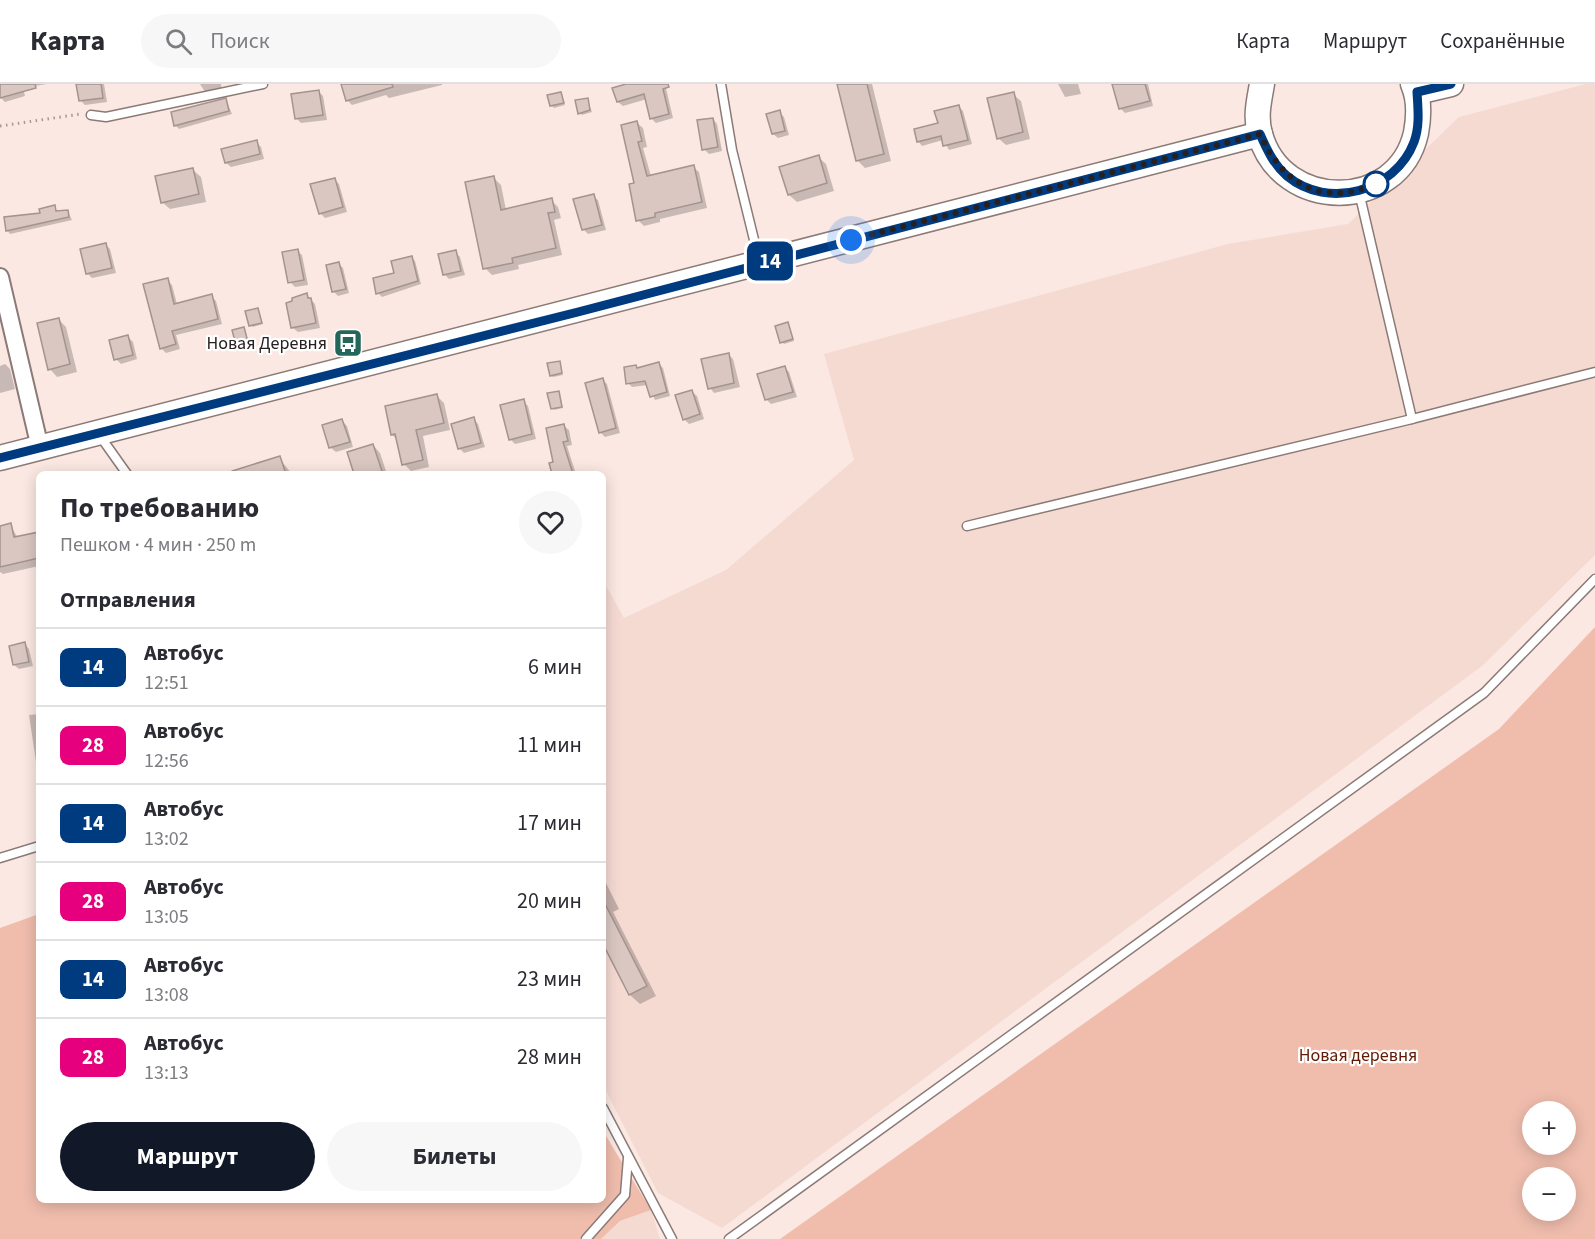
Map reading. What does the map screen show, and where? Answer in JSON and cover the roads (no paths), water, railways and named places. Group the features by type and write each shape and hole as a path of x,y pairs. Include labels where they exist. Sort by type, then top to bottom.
{"main road":[{"path":"1262,84 1257,109 1260,134 1270,157 1287,176 1309,189 1334,194 1359,191 1382,181 1405,157 1414,142 1419,118 1415,88 1451,84"},
{"path":"0,458 1260,134"}],"street":[{"path":"0,278 40,448"}],"lane":[{"path":"91,115 106,117 263,84"},
{"path":"721,84 732,150 760,263"},
{"path":"1359,191 1412,419"},
{"path":"967,526 1412,419 1595,372"},
{"path":"98,433 125,471"},
{"path":"729,1239 1484,693 1595,579"},
{"path":"0,858 36,847"},
{"path":"606,1114 672,1239"},
{"path":"585,1239 625,1195 628,1158"}],"place":[{"name":"Новая Деревня","path":"348,343"}],"park label":[{"name":"Новая деревня","path":"1358,1055"}]}
